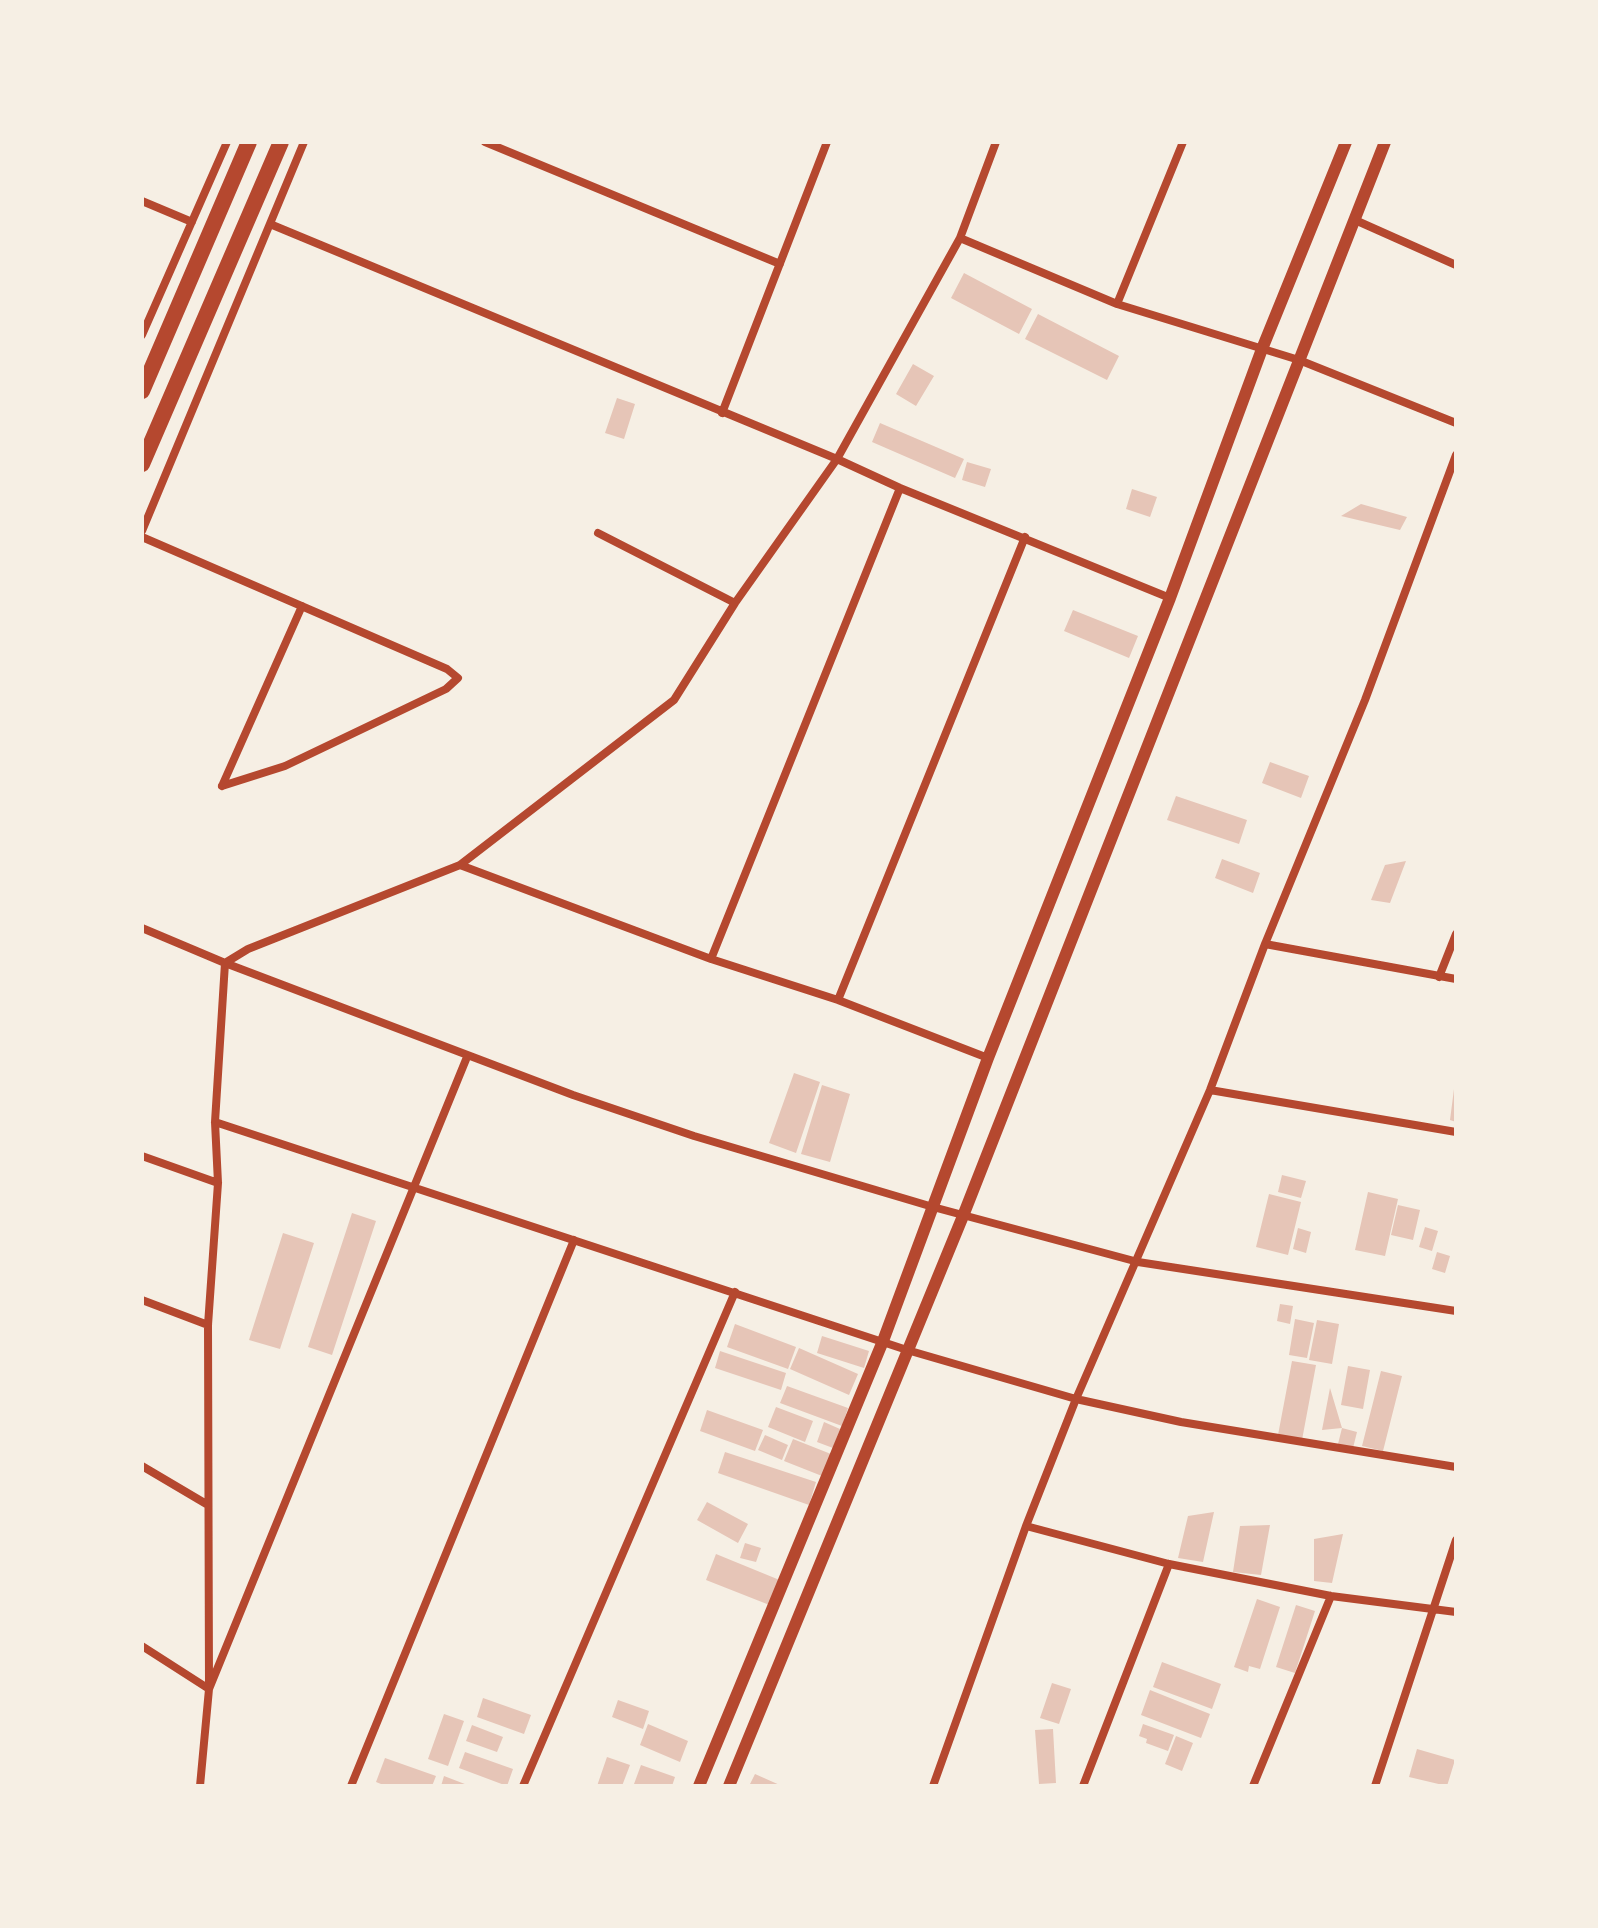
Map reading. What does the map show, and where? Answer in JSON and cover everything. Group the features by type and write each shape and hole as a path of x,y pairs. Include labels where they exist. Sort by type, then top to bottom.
{"highway":[{"path":"142,391 249,142"},
{"path":"142,464 281,142"}],"street":[{"path":"142,335 145,318 227,142"},
{"path":"302,606 222,786 285,766 446,689 458,678 447,669 142,534 304,142"},
{"path":"485,142 780,264"},
{"path":"722,413 827,142"},
{"path":"225,963 248,949 460,865 674,700 735,603 837,459 960,238 996,142"},
{"path":"1117,304 1183,142"},
{"path":"699,1786 883,1341 988,1058 1170,598 1262,349 1346,142"},
{"path":"729,1786 963,1216 1385,142"},
{"path":"142,201 192,222"},
{"path":"1355,220 1456,265"},
{"path":"270,224 1170,598"},
{"path":"960,238 1117,304 1299,360 1456,423"},
{"path":"933,1786 1026,1526 1076,1399 1210,1090 1265,944 1365,700 1456,455"},
{"path":"711,959 900,488"},
{"path":"598,533 735,603"},
{"path":"838,1000 1025,537"},
{"path":"460,865 711,959 838,1000 988,1058"},
{"path":"142,928 467,1057 694,1136 963,1216 1138,1262 1456,1311"},
{"path":"1439,977 1456,934"},
{"path":"1265,944 1456,979"},
{"path":"200,1786 209,1689 208,1325 218,1183 215,1122 225,963"},
{"path":"209,1689 467,1057"},
{"path":"1210,1090 1456,1132"},
{"path":"215,1122 907,1350 1076,1399 1181,1422 1456,1467"},
{"path":"142,1156 218,1183"},
{"path":"351,1786 574,1240"},
{"path":"523,1786 735,1292"},
{"path":"142,1300 208,1325"},
{"path":"142,1466 208,1505"},
{"path":"1026,1526 1169,1564 1331,1596 1456,1612"},
{"path":"1375,1786 1456,1540"},
{"path":"1083,1786 1169,1564"},
{"path":"1253,1786 1331,1596"},
{"path":"142,1646 209,1689"}],"building":[{"path":"964,273 1032,309 1019,334 951,298"},
{"path":"1038,314 1119,356 1107,380 1025,339"},
{"path":"913,364 934,376 916,406 896,394"},
{"path":"617,398 635,404 624,439 605,433"},
{"path":"880,423 964,459 955,478 872,442"},
{"path":"967,462 991,469 985,487 962,480"},
{"path":"1132,489 1157,497 1150,517 1126,509"},
{"path":"1361,504 1407,517 1400,530 1341,516"},
{"path":"1073,610 1138,636 1129,658 1064,631"},
{"path":"1270,762 1309,776 1301,798 1262,783"},
{"path":"1176,796 1247,820 1239,844 1167,820"},
{"path":"1222,859 1260,873 1253,893 1215,878"},
{"path":"1406,861 1390,903 1371,900 1385,865"},
{"path":"794,1073 820,1082 796,1153 769,1143"},
{"path":"822,1085 850,1094 830,1162 801,1154"},
{"path":"1456,1090 1456,1122 1450,1120"},
{"path":"1282,1175 1306,1181 1301,1198 1278,1192"},
{"path":"1368,1192 1398,1199 1385,1256 1355,1250"},
{"path":"1269,1194 1301,1202 1288,1255 1256,1247"},
{"path":"1398,1205 1420,1210 1413,1240 1391,1235"},
{"path":"352,1213 376,1221 332,1355 308,1347"},
{"path":"1425,1227 1438,1231 1432,1251 1419,1247"},
{"path":"1298,1228 1311,1232 1306,1253 1293,1249"},
{"path":"283,1233 314,1243 280,1349 249,1340"},
{"path":"1437,1252 1450,1256 1445,1273 1432,1269"},
{"path":"1280,1304 1293,1306 1290,1324 1277,1321"},
{"path":"1295,1319 1314,1323 1307,1358 1289,1355"},
{"path":"1317,1320 1339,1324 1332,1364 1309,1360"},
{"path":"735,1324 796,1347 788,1369 727,1347"},
{"path":"822,1336 869,1351 864,1368 817,1353"},
{"path":"799,1348 858,1374 849,1395 790,1369"},
{"path":"720,1351 786,1373 781,1390 715,1368"},
{"path":"1292,1361 1316,1365 1302,1440 1278,1435"},
{"path":"1348,1366 1370,1370 1363,1409 1341,1405"},
{"path":"1381,1371 1402,1376 1383,1451 1362,1446"},
{"path":"787,1386 848,1408 842,1426 780,1403"},
{"path":"1330,1388 1342,1428 1322,1430"},
{"path":"776,1407 813,1421 805,1442 768,1427"},
{"path":"707,1410 763,1430 755,1451 700,1431"},
{"path":"824,1422 840,1429 833,1448 817,1442"},
{"path":"1342,1428 1357,1432 1353,1448 1338,1444"},
{"path":"765,1435 788,1445 782,1460 758,1450"},
{"path":"793,1439 831,1454 822,1476 784,1461"},
{"path":"725,1452 816,1482 809,1505 718,1473"},
{"path":"707,1502 748,1524 738,1543 697,1520"},
{"path":"1214,1512 1203,1562 1178,1558 1188,1516"},
{"path":"1270,1525 1261,1575 1233,1572 1240,1526"},
{"path":"1343,1534 1332,1583 1314,1581 1314,1539"},
{"path":"745,1543 761,1548 756,1562 740,1558"},
{"path":"716,1554 782,1581 772,1606 706,1580"},
{"path":"1257,1599 1280,1607 1260,1669 1249,1666 1248,1672 1234,1667"},
{"path":"1296,1605 1315,1611 1295,1673 1276,1667"},
{"path":"1162,1662 1221,1684 1212,1709 1153,1687"},
{"path":"1052,1683 1071,1689 1059,1724 1040,1718"},
{"path":"1150,1690 1210,1714 1201,1738 1141,1715"},
{"path":"483,1698 531,1715 524,1734 477,1717"},
{"path":"618,1700 649,1711 643,1729 612,1717"},
{"path":"444,1714 464,1721 448,1766 428,1759"},
{"path":"648,1724 688,1741 680,1762 640,1745"},
{"path":"1143,1724 1174,1735 1168,1751 1146,1743 1147,1739 1139,1736"},
{"path":"472,1725 503,1737 497,1752 466,1741"},
{"path":"1053,1729 1056,1783 1039,1784 1035,1730"},
{"path":"1176,1736 1193,1743 1182,1771 1165,1764"},
{"path":"1417,1749 1455,1760 1447,1786 1409,1777"},
{"path":"465,1752 513,1769 507,1786 459,1768"},
{"path":"607,1757 630,1765 622,1786 597,1786"},
{"path":"385,1758 436,1776 432,1786 386,1786 376,1782"},
{"path":"641,1765 675,1777 672,1786 634,1784"},
{"path":"755,1774 782,1786 749,1786"},
{"path":"444,1776 470,1786 441,1786"}]}
